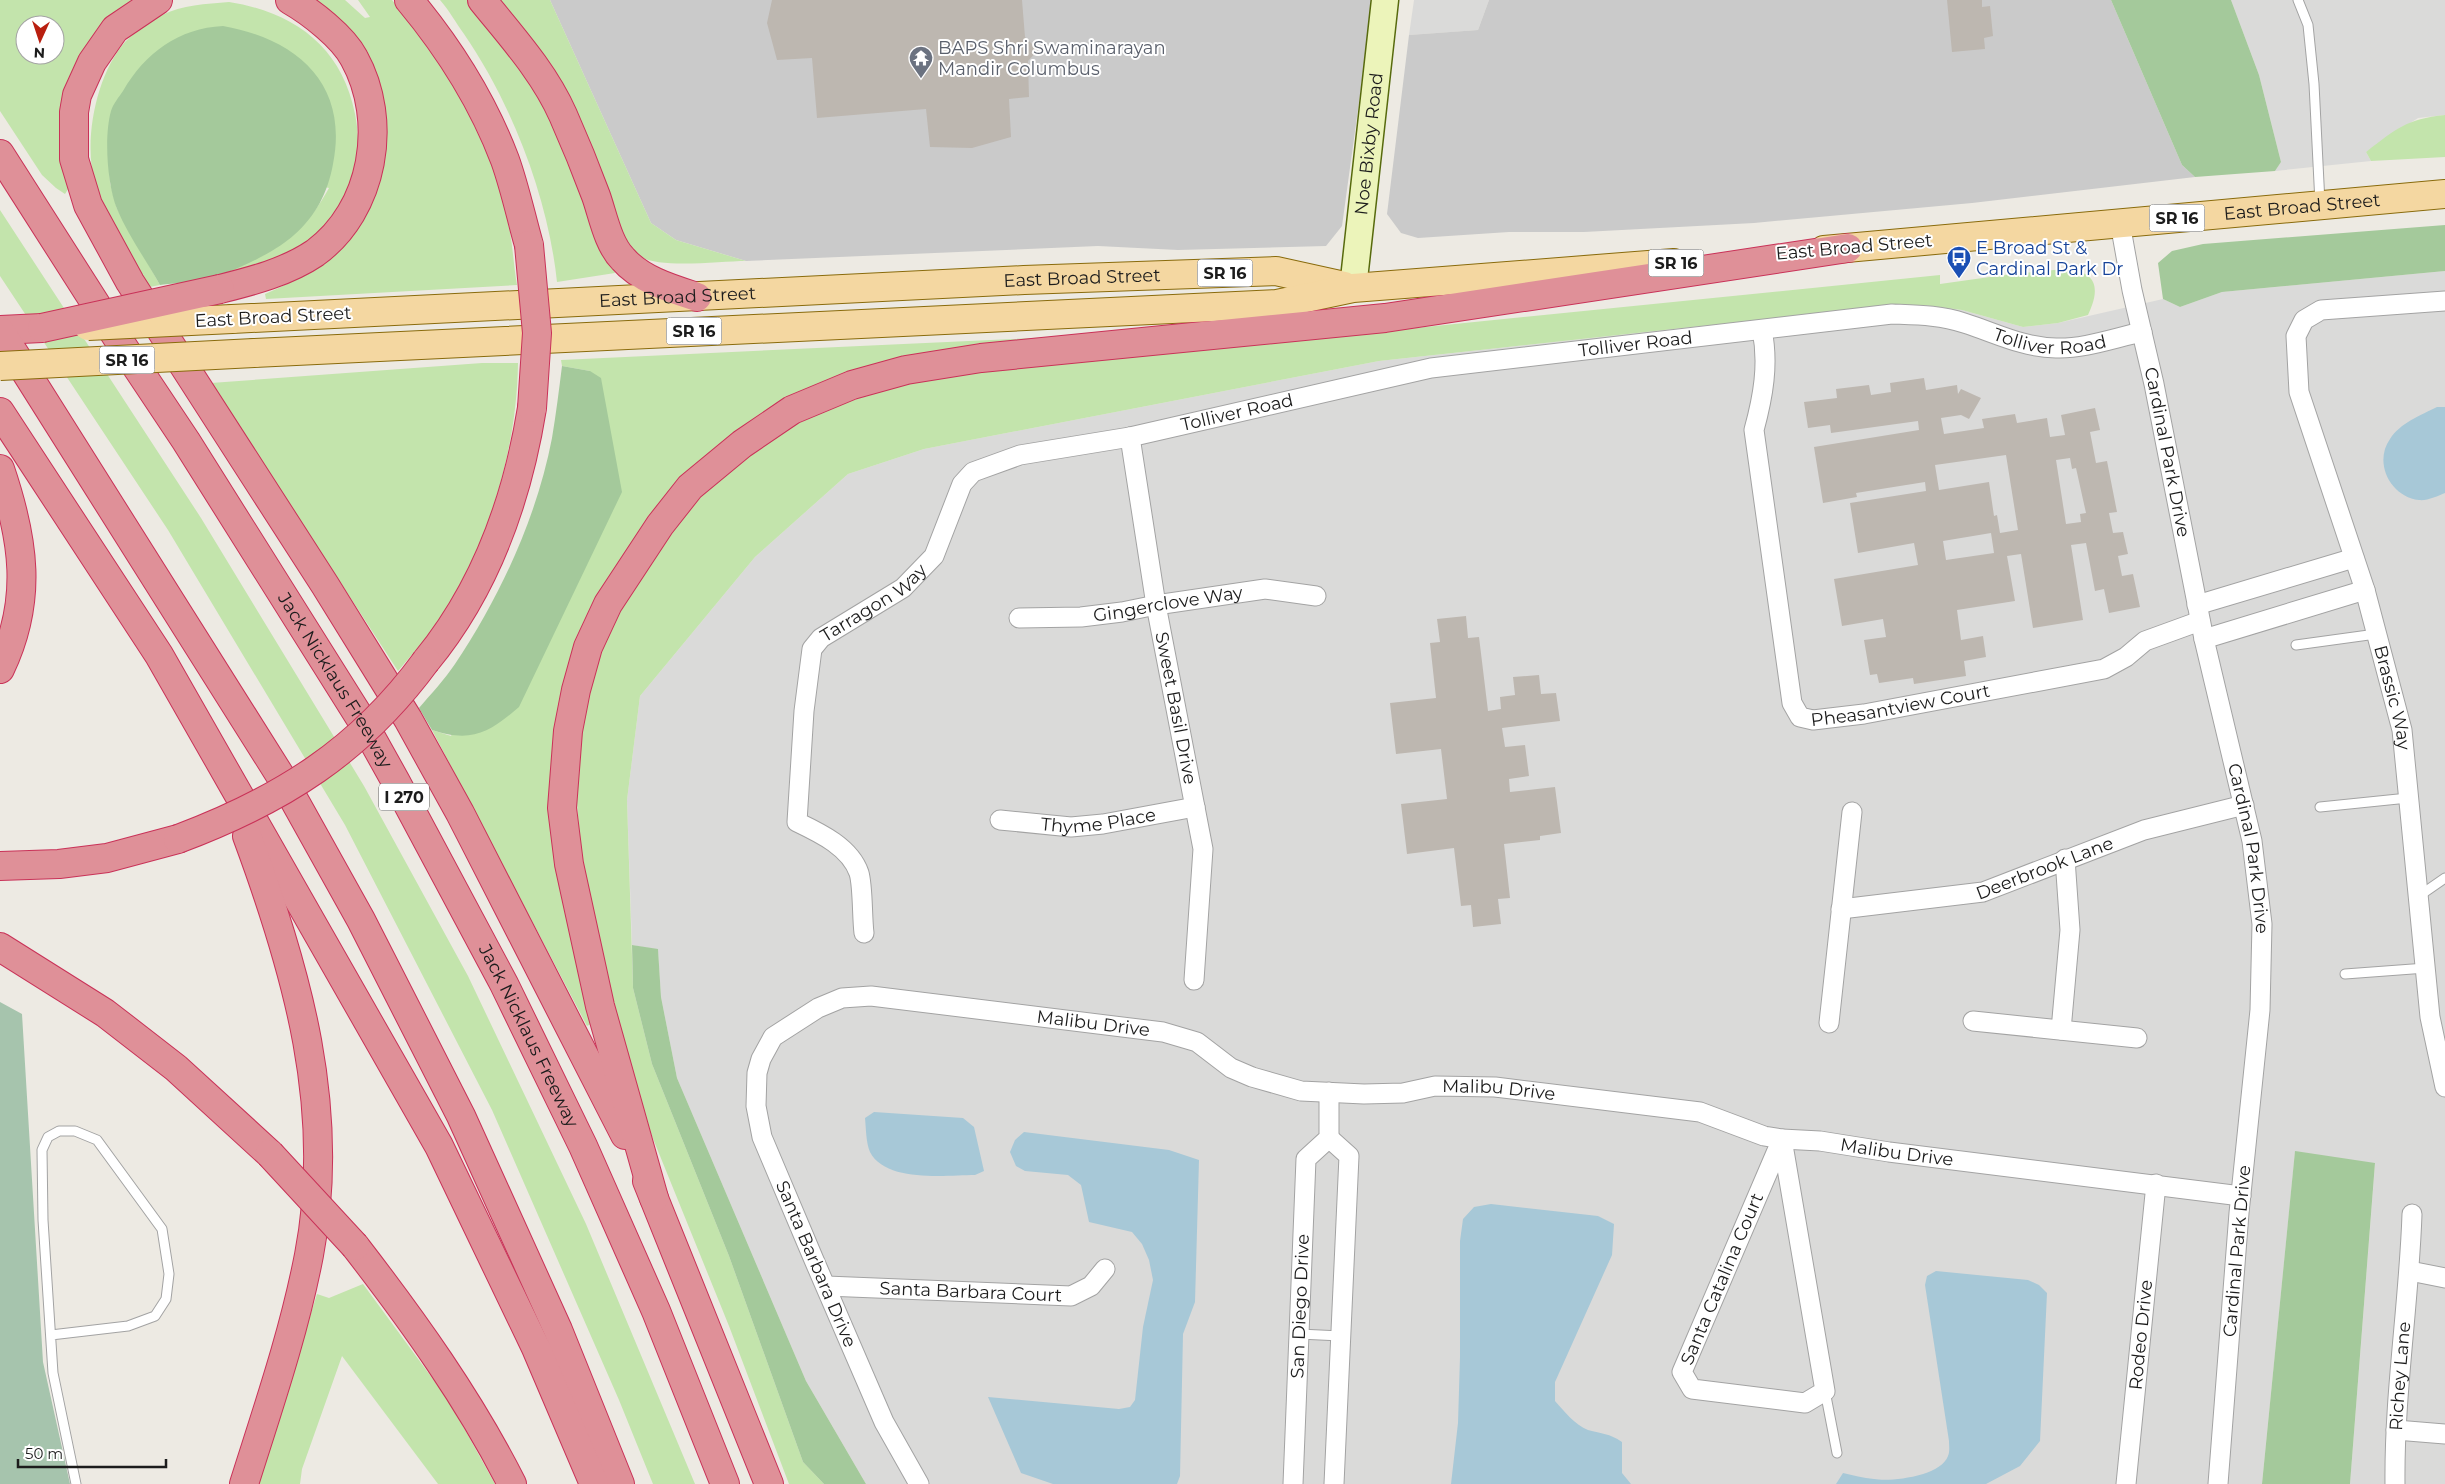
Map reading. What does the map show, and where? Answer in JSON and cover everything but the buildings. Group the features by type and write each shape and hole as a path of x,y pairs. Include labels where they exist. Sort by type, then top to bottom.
{"highway":[{"path":"158,0 145,7 110,35 92,62 77,95 74,112 74,159 88,205 130,282 325,585 408,718 464,822 637,1160 769,1484"},
{"path":"42,328 220,289 284,269 315,252 339,229 358,201 370,166 373,130 372,112 366,88 354,56 332,32 304,8 290,0"},
{"path":"0,866 59,864 107,858 178,839 224,822 270,799 317,770 376,721 402,692 447,633 478,584 506,520 526,450 532,408 537,333 529,245 505,160 466,79 439,36 409,0"},
{"path":"482,0 521,48 562,112 587,171 612,241 622,259 638,272 665,286 697,297"},
{"name":"Jack Nicklaus Freeway","path":"0,154 118,339 186,441 362,721 396,782 504,984 582,1146 656,1312 725,1484"},
{"path":"654,1198 600,1006 569,864 562,808 568,731 576,690 588,647 608,604 660,525 690,487 742,444 792,410 852,385 906,370 981,358 1385,318 1848,248"},
{"name":"East Broad Street","path":"0,330 42,328"},
{"path":"0,330 283,780 361,920 465,1125 558,1330 620,1484"},
{"path":"0,412 159,655 439,1146 536,1348 594,1484"},
{"path":"0,469 17,528 22,563 22,597 18,623 0,670"},
{"path":"217,757 276,914 291,969 311,1057 318,1132 318,1175 309,1254 291,1333 244,1484"},
{"path":"0,947 28,963 119,1024 176,1068 270,1154 355,1246 422,1336 465,1402 512,1484"}],"main road":[{"name":"East Broad Street","path":"0,366 1277,304 1353,288 1848,248 2445,194"},
{"name":"East Broad Street","path":"42,328 1024,280 1276,271 1353,288"}],"street":[{"name":"Noe Bixby Road","path":"1353,288 1385,0"},
{"name":"Cardinal Park Drive","path":"2120,223 2154,384 2200,622 2252,841 2262,924 2260,1010 2241,1196 2218,1484"},
{"name":"Brassic Way","path":"2445,301 2339,307 2321,310 2304,320 2296,336 2299,392 2365,590 2402,730 2430,1017 2445,1087"},
{"name":"Tolliver Road","path":"1130,437 1431,368 1892,314 1930,315 1963,322 2005,339 2056,348 2073,348 2142,332"},
{"name":"Pheasantview Court","path":"1762,330 1766,347 1765,373 1763,394 1754,430 1792,703 1800,717 1813,720 1864,714 2104,669 2120,661 2145,641 2200,622"},
{"name":"Sweet Basil Drive","path":"1130,437 1156,605 1203,849 1194,980"},
{"name":"Tarragon Way","path":"864,933 859,874 845,851 817,831 796,822 804,711 812,649 821,638 903,588 934,556 962,484 973,472 1020,455 1130,437"},
{"path":"2200,622 2354,558"},
{"name":"Gingerclove Way","path":"1019,618 1081,617 1265,589 1316,596"},
{"path":"2200,622 2365,590"},
{"name":"Deerbrook Lane","path":"1841,909 1983,892 2144,830 2244,805"},
{"name":"Thyme Place","path":"1000,820 1071,827 1103,824 1194,807"},
{"path":"1829,1023 1852,812"},
{"path":"2061,1030 2070,930 2065,859"},
{"name":"Malibu Drive","path":"773,1037 795,1020 818,1008 842,998 871,996 1162,1032 1197,1042 1231,1068 1252,1077 1301,1091 1403,1093 1435,1086 1495,1087 1700,1112 1764,1136 1782,1139 1820,1141 1889,1152 2241,1196"},
{"path":"1974,1021 2137,1038"},
{"name":"Santa Barbara Drive","path":"773,1037 761,1059 757,1072 756,1106 762,1137 884,1422 919,1484"},
{"path":"1329,1092 1329,1138 1349,1156 1334,1484"},
{"name":"San Diego Drive","path":"1293,1484 1306,1159 1329,1138"},
{"name":"Santa Catalina Court","path":"1782,1139 1825,1391 1805,1403 1692,1389 1682,1372 1782,1139"},
{"name":"Rodeo Drive","path":"2126,1484 2156,1184"},
{"name":"Richey Lane","path":"2395,1484 2396,1430 2410,1271 2412,1214"},
{"name":"Santa Barbara Court","path":"826,1286 1070,1296 1091,1286 1105,1270"},
{"path":"2410,1271 2445,1278"},
{"path":"2396,1430 2445,1434"}],"lane":[{"path":"2298,0 2308,25 2314,84 2320,206"},
{"path":"2296,645 2376,634"},
{"path":"2320,807 2408,798"},
{"path":"2418,896 2445,878"},
{"path":"2345,974 2426,968"},
{"path":"50,1336 128,1326 155,1316 166,1299 169,1274 162,1229 97,1140 75,1131 60,1131 48,1137 42,1150 43,1220 50,1336 53,1373 76,1484"},
{"path":"1299,1334 1341,1336"},
{"path":"1825,1391 1837,1453"}],"shaded area":[{"path":"550,0 1373,0 1342,226 1326,246 1178,250 1098,246 746,261 676,240 651,223"},
{"path":"1414,0 1489,0 1478,30 1409,35"},
{"path":"1489,0 2111,0 2182,165 2195,177 1972,203 1754,223 1584,232 1509,232 1418,238 1401,233 1387,214 1409,35 1478,30"},
{"path":"2231,0 2445,0 2445,115 2418,118 2366,152 2371,161 2275,171 2281,162 2259,75"},
{"path":"2445,271 2445,1484 2350,1484 2375,1164 2295,1152 2262,1484 866,1484 806,1381 677,1078 661,997 658,950 632,945 627,800 640,696 755,557 848,474 924,449 1379,361 1692,327 1923,305 1962,310 2023,327 2058,323 2163,299 2180,307 2222,292"}],"green space":[{"path":"0,0 136,0 100,33 70,186 65,194 42,175 0,111"},
{"path":"313,0 345,0 365,18 370,17 358,0 392,0 432,52 467,108 493,168 510,232 517,285 266,299 265,294 309,272 329,258 347,241 360,224 371,204 379,181 384,156 385,108 380,86 371,66"},
{"path":"440,0 467,0 510,52 550,113 615,273 557,282 545,217 525,152 498,90"},
{"path":"500,0 550,0 651,223 676,240 746,261 692,264 663,263 651,261 634,252 623,238 602,173 566,98 532,41"},
{"path":"2111,0 2231,0 2259,75 2281,162 2275,171 2195,177 2182,165"},
{"path":"229,2 274,14 294,24 312,37 327,52 349,90 355,114 358,141 355,167 336,212 318,236 281,260 262,269 206,279 261,255 291,236 305,223 329,188 108,138 110,183 117,209 160,285 150,287 105,210 95,183 91,148 92,129 100,90 106,72 115,56 125,42 147,24 162,15 178,9"},
{"path":"223,26 250,32 274,42 295,54 312,70 325,89 333,111 336,136 331,174 315,212 302,228 286,242 252,262 228,272 195,281 160,285 126,228 114,199 109,174 107,146 111,111 132,77 153,54 178,37 207,28"},
{"path":"2445,115 2445,157 2371,161 2366,152 2402,126 2420,119"},
{"path":"0,210 201,518 364,786 468,976 586,1224 695,1484 653,1484 619,1400 492,1110 345,825 168,530 0,276"},
{"path":"2445,225 2445,271 2222,292 2180,307 2163,299 2158,263 2172,251 2203,244"},
{"path":"2064,269 2087,275 2094,284 2095,295 2088,315 2058,323 2023,327 1962,310 1923,305 1692,327 1379,361 924,449 848,474 755,557 640,696 627,800 633,988 652,1064 729,1256 803,1462 824,1484 789,1484 729,1326 641,1109 599,954 581,859 577,802 579,740 592,676 616,615 683,513 727,471 790,427 843,403 931,377 1940,275 1940,284"},
{"path":"1053,337 1052,344 908,361 682,482 559,717 595,1022 587,1026 432,730 451,736 590,371 562,366 561,360"},
{"path":"482,363 518,363 512,432 505,466 483,535 469,567 434,627 398,671 211,383"},
{"path":"562,366 590,371 601,378 622,492 519,707 489,729 479,733 458,736 432,730 419,708 451,670 487,612 502,584 527,527 537,497 552,438"},
{"path":"632,945 658,949 661,997 677,1078 806,1381 866,1484 824,1484 803,1462 729,1256 652,1064 633,988"},
{"path":"0,1002 22,1014 43,1362 70,1484 0,1484"},
{"path":"2295,1151 2375,1163 2350,1484 2262,1484"},
{"path":"363,1284 449,1401 495,1484 438,1484 342,1356 302,1469 300,1484 257,1484 317,1294 329,1298"}],"water":[{"path":"2437,407 2445,407 2445,493 2425,500 2409,498 2393,486 2388,477 2384,468 2385,448 2399,428"},
{"path":"874,1112 963,1118 974,1127 984,1171 975,1175 933,1176 903,1173 889,1169 878,1162 870,1152 865,1118"},
{"path":"1024,1132 1169,1150 1199,1160 1195,1302 1183,1334 1180,1476 1177,1484 1053,1484 1021,1473 988,1397 1119,1409 1130,1407 1135,1400 1143,1327 1153,1280 1149,1260 1142,1244 1132,1232 1089,1222 1081,1185 1068,1175 1025,1171 1016,1166 1010,1152 1015,1140"},
{"path":"1491,1204 1598,1216 1614,1224 1612,1255 1555,1382 1555,1401 1583,1428 1609,1435 1622,1442 1622,1473 1631,1484 1451,1484 1458,1423 1460,1241 1463,1219 1474,1207"},
{"path":"1936,1271 2028,1280 2039,1285 2047,1293 2040,1441 2020,1466 1986,1484 1836,1484 1843,1473 1882,1480 1915,1476 1936,1468 1944,1463 1948,1456 1949,1441 1925,1285 1927,1276"}],"place":[{"name":"BAPS Shri Swaminarayan Mandir Columbus","path":"921,79"},
{"name":"E Broad St & Cardinal Park Dr","path":"1959,279"}]}
